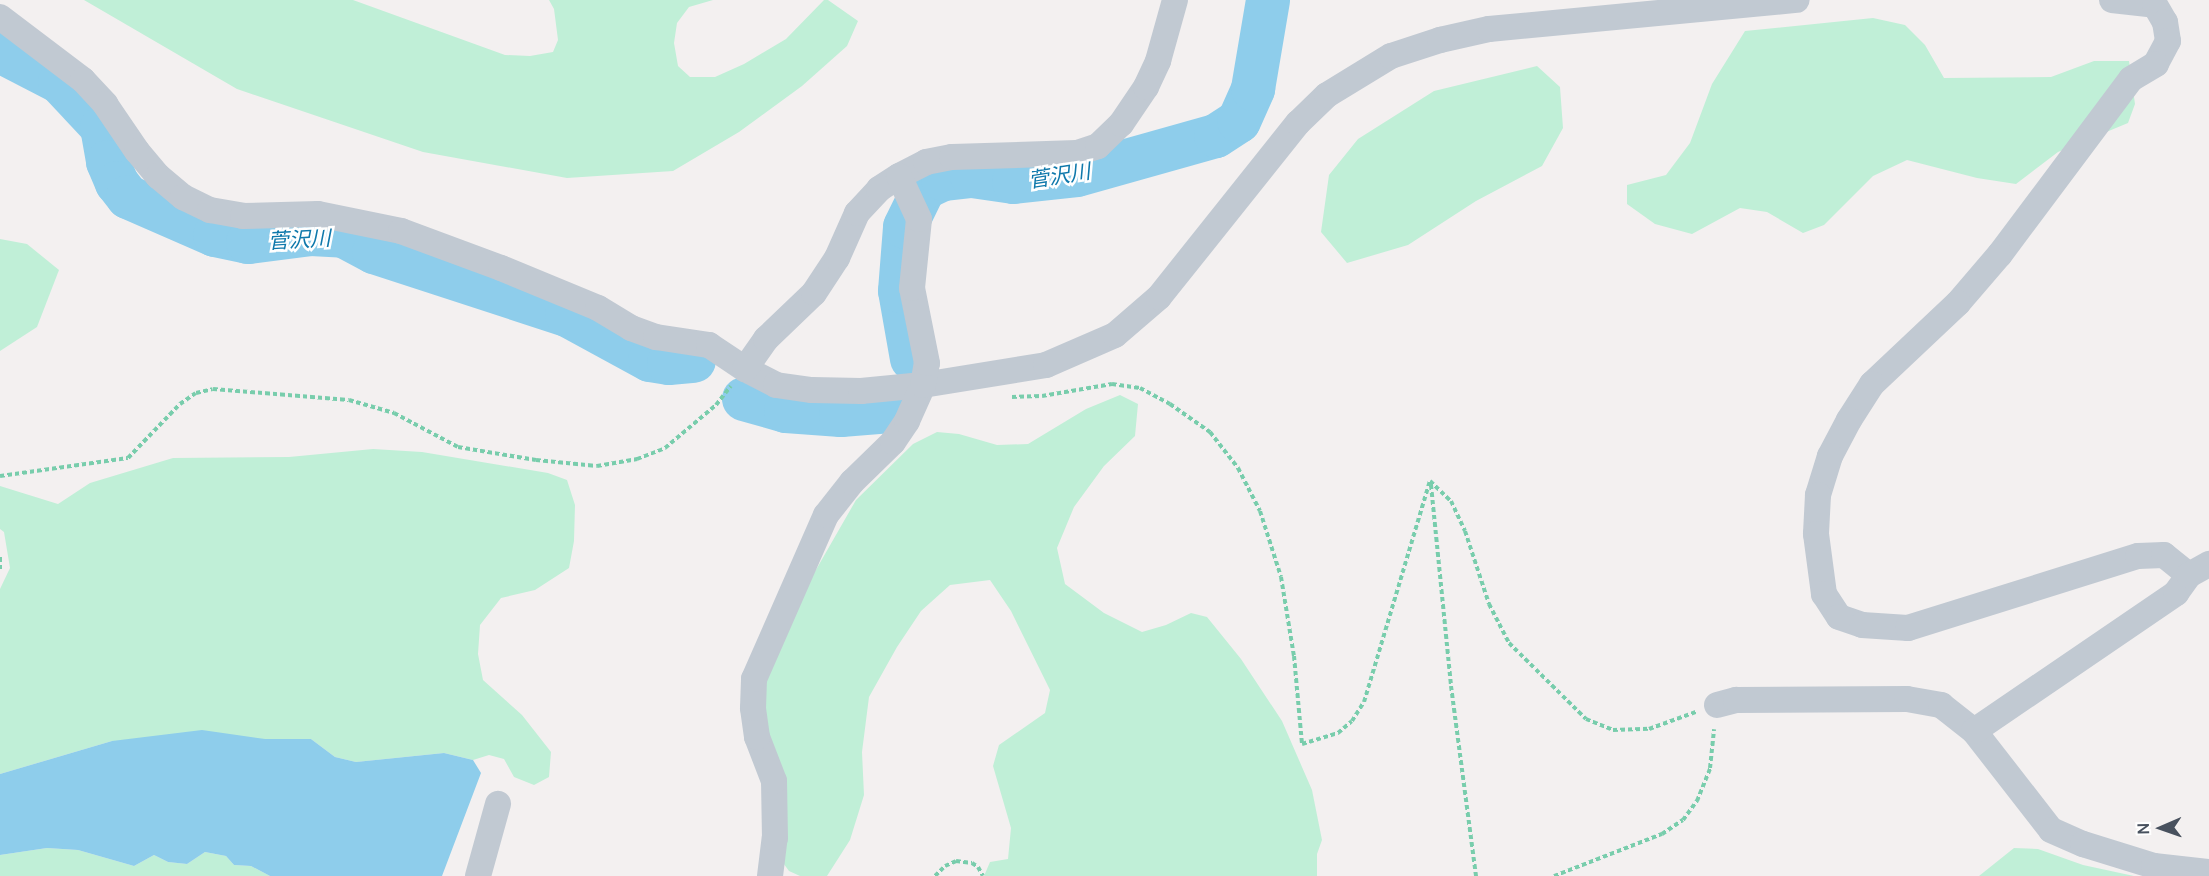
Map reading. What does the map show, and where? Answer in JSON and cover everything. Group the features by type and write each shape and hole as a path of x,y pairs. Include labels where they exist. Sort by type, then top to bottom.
{"street":[{"path":"745,369 766,339 814,293 837,258 857,213 879,189 903,185 926,162 952,157 1077,153 1098,146 1121,123 1146,87 1158,61 1175,0"},
{"path":"0,17 83,80 105,104 137,151 158,176 183,197 210,210 243,216 318,214 401,231 501,268 598,308 630,328 656,337 710,345 745,369 776,385 812,390 861,392 923,385 1046,365 1115,335 1159,297 1298,123 1327,95 1391,56 1440,40 1489,29 1797,0"},
{"path":"1974,731 2176,593 2199,569 2164,555 2138,556 1908,628 1862,625 1839,616 1824,594 1816,534 1818,495 1830,456 1872,384 1958,303 2000,254 2131,79 2156,64 2168,41 2165,22 2155,5 2112,0"},
{"path":"770,876 774,847 774,781 757,737 753,708 754,679 826,515 852,482 893,442 908,422 923,385 927,363 912,288 919,219 903,185"},
{"path":"1717,705 1736,700 1906,699 1941,705 1974,731 2050,830 2083,844 2154,866 2209,872"},
{"path":"478,876 498,804"}],"path":[{"path":"0,476 128,458 180,404 196,393 213,389 349,400 394,413 458,447 536,460 597,466 638,459 665,448 716,405 745,369"},
{"path":"1001,398 1042,396 1112,384 1140,388 1170,404 1209,432 1238,468 1260,512 1281,577 1294,656 1302,744 1338,733 1352,721 1364,702 1430,481"},
{"path":"1430,481 1451,501 1465,531 1489,604 1509,643 1586,719 1613,730 1649,729 1717,705 1710,768 1697,801 1683,820 1662,834 1554,876"},
{"path":"1430,481 1451,686 1476,876"},
{"path":"0,557 0,571"},
{"path":"935,876 945,866 956,861 972,863 978,867 983,876"}],"green space":[{"path":"84,0 353,0 505,55 530,56 553,52 558,40 554,9 549,0 713,0 689,7 677,23 674,43 678,66 690,77 715,77 744,64 786,39 824,0 828,0 858,21 847,46 802,86 739,132 673,171 567,178 423,152 237,89"},
{"path":"1873,18 1905,25 1925,45 1944,78 2051,77 2094,61 2129,61 2135,104 2128,123 2058,152 2016,184 1977,178 1907,160 1873,176 1824,225 1803,233 1767,212 1740,208 1692,234 1655,224 1627,204 1627,185 1666,175 1690,143 1712,84 1745,31"},
{"path":"1537,66 1560,87 1563,128 1542,166 1476,201 1408,245 1347,263 1321,232 1329,175 1358,139 1434,91"},
{"path":"0,239 27,244 59,270 37,327 0,351"},
{"path":"1120,395 1138,404 1135,436 1104,466 1074,507 1057,548 1065,584 1104,613 1142,632 1166,625 1191,613 1207,617 1241,659 1282,721 1312,790 1322,840 1317,854 1317,876 984,876 990,862 1008,859 1011,828 993,766 999,745 1045,713 1050,690 1011,611 990,580 950,585 921,611 897,647 869,697 862,752 864,795 850,840 827,876 800,876 789,871 778,856 761,718 767,674 813,575 856,500 913,444 937,432 959,434 997,445 1028,444 1086,409"},
{"path":"373,449 422,452 548,473 567,480 575,505 574,541 569,568 535,590 501,598 480,625 478,654 483,680 522,715 551,752 549,777 534,785 514,777 504,759 489,755 473,760 444,753 356,762 335,757 311,739 112,741 0,774 0,589 10,568 4,532 0,529 0,486 58,504 90,483 173,458 289,457"},
{"path":"47,848 78,850 134,866 154,855 168,862 187,864 205,852 226,856 234,865 251,866 270,876 0,876 0,855"},
{"path":"2014,848 2038,849 2083,865 2134,876 1979,876"}],"water":[{"path":"202,730 265,739 311,739 335,757 356,762 444,753 473,760 481,773 442,876 270,876 251,866 234,865 226,856 205,852 187,864 168,862 154,855 134,866 78,850 47,848 0,855 0,774 112,741"}],"waterway":[{"name":"菅沢川","path":"912,359 900,291 905,227 924,188 943,179 972,176 1014,182 1077,175 1216,136 1239,121 1253,89 1268,0"},
{"name":"菅沢川","path":"0,51 60,82 102,127 108,162 117,183 128,197 215,235 248,242 311,234 344,236 374,252 567,315 650,360 669,363 694,361"},
{"name":"菅沢川","path":"744,399 786,411 841,415 891,411"}]}
